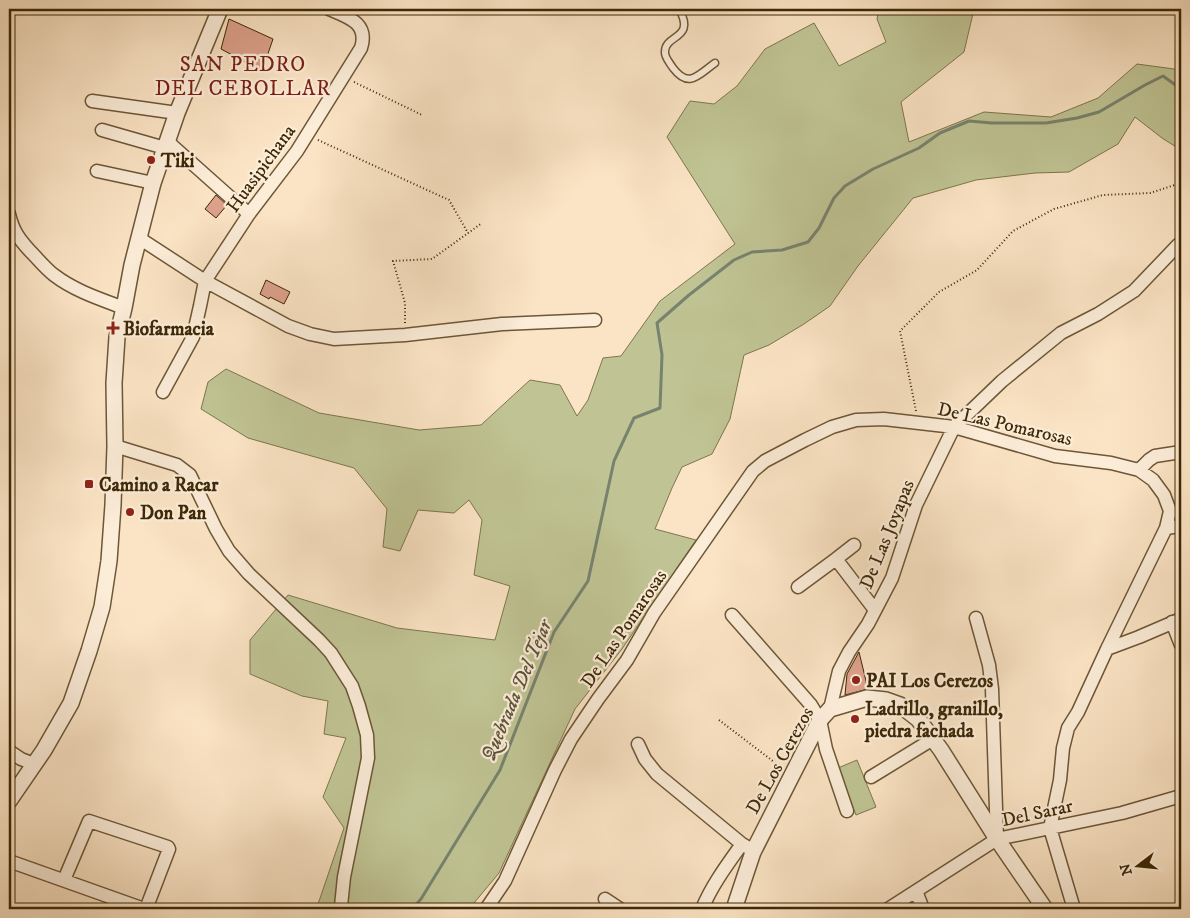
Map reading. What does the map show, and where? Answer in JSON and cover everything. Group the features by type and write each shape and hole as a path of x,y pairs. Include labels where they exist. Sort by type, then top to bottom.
{"street":[{"path":"9,801 44,750 71,703 102,607 109,561 113,505 115,446 114,383 117,337 132,265 166,144 220,9"},
{"name":"Huasipichana","path":"205,281 249,214 297,151 361,48 363,39 360,28 353,20 330,9"},
{"path":"92,101 177,113"},
{"path":"102,130 166,144 249,214"},
{"path":"97,171 154,184"},
{"path":"9,214 13,229 20,240 39,262 56,276 90,296 124,308"},
{"path":"140,238 205,281 288,326 310,334 334,339 405,335 502,324 595,320"},
{"path":"954,427 1002,381 1061,333 1098,314 1134,290 1178,245"},
{"path":"163,392 193,337 205,281"},
{"name":"De Las Pomarosas","path":"486,909 504,881 571,739 627,660 654,613 753,471 765,461 805,440 832,427 856,420 884,419 954,427 1055,456 1111,463 1139,470 1153,480 1164,495 1170,511 1166,528 1078,712 1068,728 1050,828"},
{"name":"De Las Joyapas","path":"830,709 839,671 892,578 916,505 954,427"},
{"path":"115,446 177,465 190,475 216,529 229,551 249,574 320,640 331,653 352,686 367,735 368,758 344,877 340,909"},
{"path":"1139,470 1155,456 1181,452"},
{"path":"1166,528 1181,526"},
{"path":"798,587 854,545"},
{"path":"836,560 875,610"},
{"path":"732,615 811,705 820,720 826,749 848,811"},
{"path":"976,618 989,665 992,689 997,839"},
{"path":"1107,649 1177,620 1181,645"},
{"name":"De Los Cerezos","path":"734,909 748,848 792,776 820,720 830,709 867,698 886,700 900,705 918,719 1045,909"},
{"path":"871,777 933,739"},
{"path":"638,744 645,759 657,774 748,848 725,867 702,909"},
{"path":"9,751 21,759 34,764"},
{"name":"Del Sarar","path":"888,909 997,839 1122,813 1181,796"},
{"path":"9,861 145,909 169,849 168,847 89,821 64,880"},
{"path":"1050,828 1074,909"},
{"path":"916,891 923,909"},
{"path":"605,899 620,909"}],"lane":[{"path":"679,9 685,25 683,31 666,45 664,52 668,60 679,75 685,79 693,79 715,63"}],"path":[{"path":"343,76 422,114"},
{"path":"307,135 449,200 468,233"},
{"path":"919,423 900,331 939,292 977,270 1013,230 1054,209 1104,195 1150,193 1181,183"},
{"path":"405,335 406,303 393,260 432,259 482,223"},
{"path":"719,720 792,776"}],"green space":[{"path":"879,9 974,9 964,52 901,102 909,142 984,112 1051,117 1098,98 1137,64 1174,69 1181,74 1181,150 1135,117 1118,144 1069,172 1035,173 976,180 913,198 858,266 830,306 769,345 744,355 730,419 712,454 682,467 655,529 696,540 622,649 575,709 499,873 469,909 317,909 344,828 323,797 346,738 324,734 328,701 302,696 250,674 250,640 288,595 397,628 495,640 510,586 474,575 482,520 469,500 454,513 418,510 400,551 383,547 387,509 354,468 248,438 201,409 208,382 226,369 319,413 419,430 481,425 530,380 560,385 577,416 588,400 603,358 621,356 660,301 735,244 667,137 690,101 714,104 737,86 765,49 814,23 839,66 886,42 877,19"},
{"path":"857,760 876,807 856,815 838,768"}],"building":[{"path":"229,19 273,39 262,71 221,49"},
{"path":"216,195 227,205 216,218 205,209"},
{"path":"266,280 290,292 284,304 260,294"},
{"name":"PAI Los Cerezos","path":"859,652 868,689 845,695 847,674"}],"waterway":[{"name":"Quebrada Del Tejar","path":"412,909 421,899 500,770 554,632 588,581 614,461 634,418 660,408 662,355 657,323 734,260 752,252 782,250 808,242 819,228 834,198 845,186 873,169 919,148 940,133 969,121 1046,123 1077,118 1099,112 1163,76 1181,89"}],"place":[{"name":"Tiki","path":"151,160"},
{"name":"Biofarmacia","path":"113,328"},
{"name":"Camino a Racar","path":"89,484"},
{"name":"Don Pan","path":"130,512"},
{"name":"PAI Los Cerezos","path":"856,680"},
{"name":"Ladrillo, granillo, piedra fachada","path":"855,719"}],"district":[{"name":"SAN PEDRO DEL CEBOLLAR","path":"243,76"}]}
